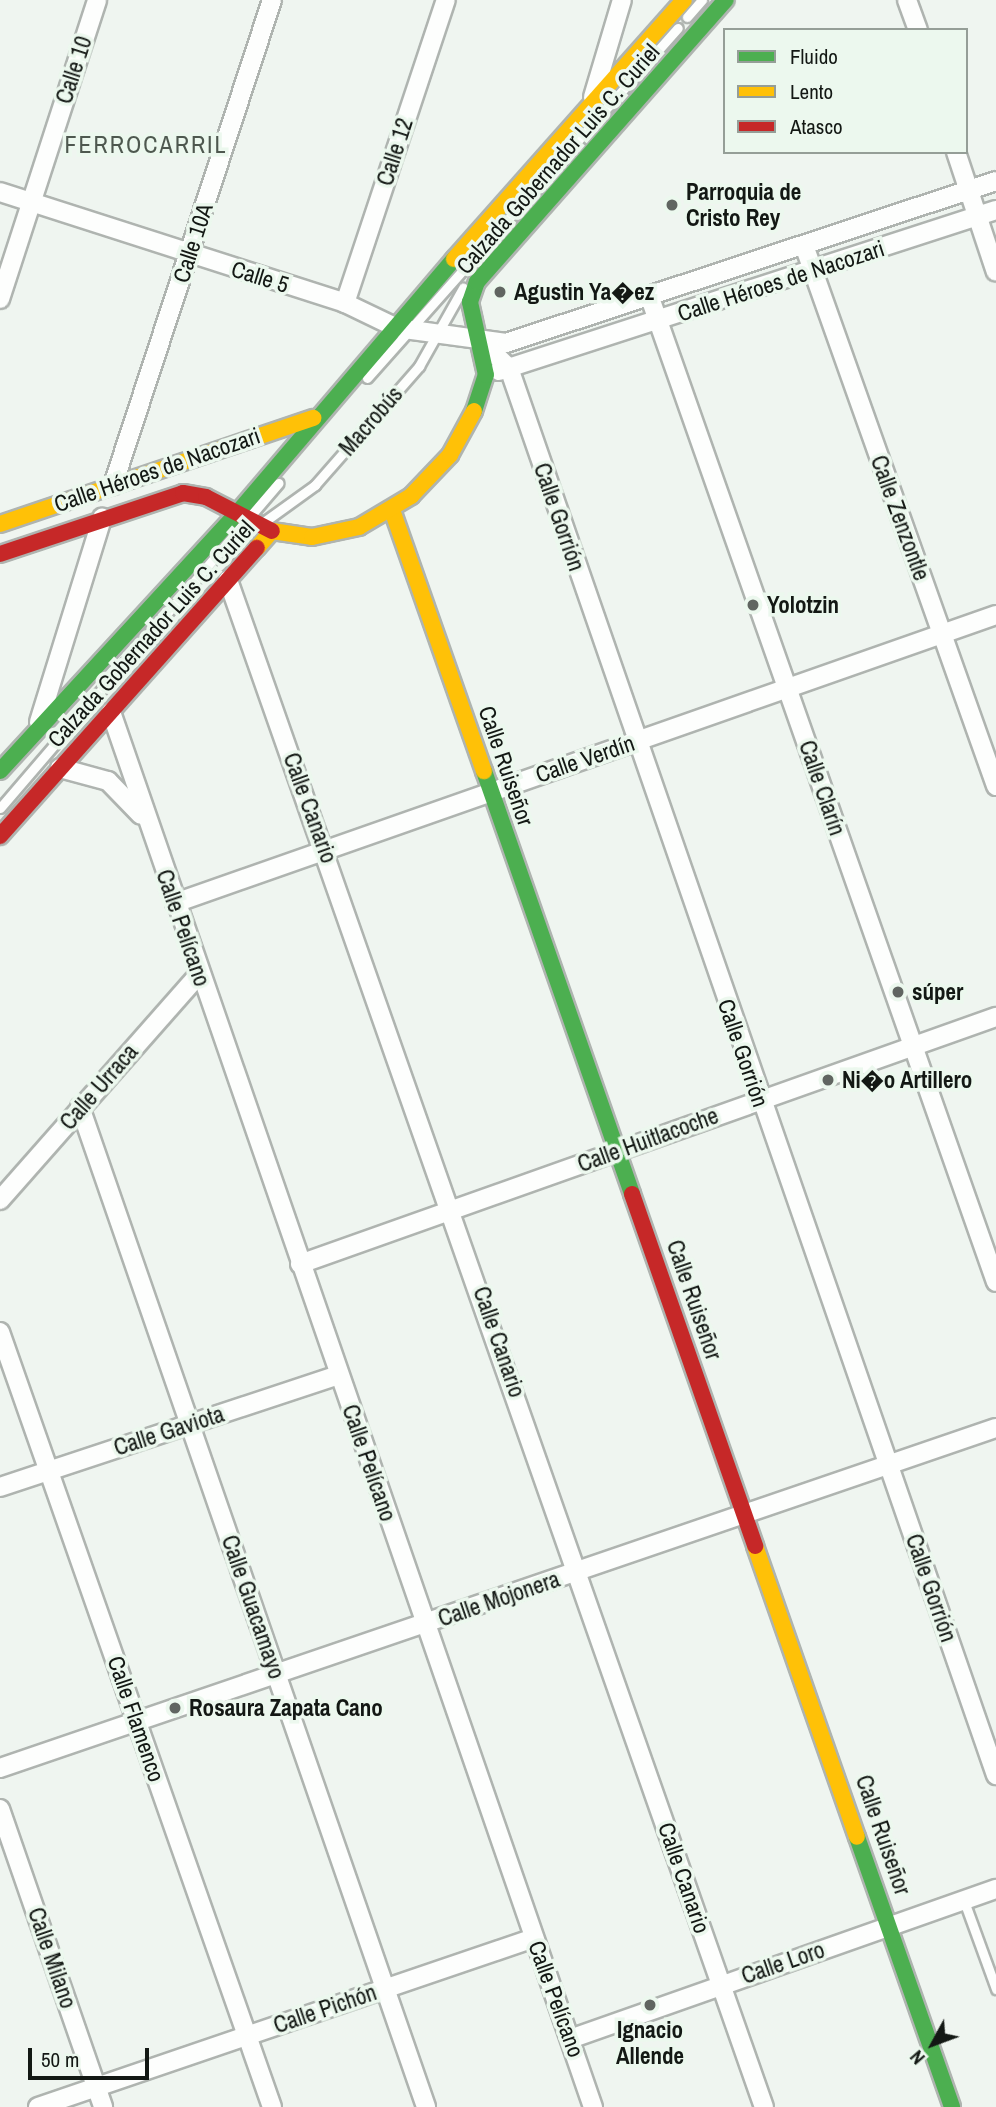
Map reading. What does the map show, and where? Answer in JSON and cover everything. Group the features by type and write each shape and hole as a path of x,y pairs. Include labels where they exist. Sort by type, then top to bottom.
{"main road":[{"name":"Calzada Gobernador Luis C. Curiel","path":"0,836 228,580 255,521 314,418 405,330 684,0"},
{"name":"Calzada Gobernador Luis C. Curiel","path":"255,521 337,533 392,510 450,455 480,402 486,374 470,302 477,282 726,0"},
{"name":"Calle Héroes de Nacozari","path":"0,524 314,418"},
{"name":"Calle Héroes de Nacozari","path":"0,554 184,492 255,521"},
{"name":"Calle Ruiseñor","path":"392,510 891,1926 952,2107"},
{"name":"Calzada Gobernador Luis C. Curiel","path":"0,771 8,749 38,725 255,521"}],"street":[{"name":"Calle 10","path":"0,299 97,0"},
{"name":"Calle 10A","path":"113,485 272,0"},
{"name":"Calle 12","path":"345,303 446,0"},
{"path":"587,114 622,0"},
{"path":"908,0 917,28"},
{"path":"957,154 996,272"},
{"name":"Calle Héroes de Nacozari","path":"435,336 506,343 649,295 805,248 996,181"},
{"name":"Calle 5","path":"0,192 345,303 405,330 435,336"},
{"name":"Calle Héroes de Nacozari","path":"486,374 813,273 996,210"},
{"name":"Calle Zenzontle","path":"805,248 996,786"},
{"name":"Calle Clarín","path":"649,295 663,318 787,688 996,1282"},
{"name":"Calle Gorrión","path":"479,339 509,368 635,741 996,1775"},
{"path":"38,725 102,518"},
{"name":"Calle Canario","path":"228,580 453,1210 764,2107"},
{"name":"Calle Verdín","path":"175,903 996,615"},
{"name":"Calle Pelícano","path":"111,712 198,974 593,2107"},
{"name":"Calle Pelícano","path":"60,768 108,781 145,820"},
{"name":"Calle Urraca","path":"0,1200 198,974"},
{"name":"Calle Huitlacoche","path":"300,1265 996,1017"},
{"name":"Calle Guacamayo","path":"80,1107 426,2107"},
{"name":"Calle Flamenco","path":"0,1332 272,2107"},
{"name":"Calle Gaviota","path":"0,1487 339,1375"},
{"name":"Calle Mojonera","path":"0,1768 425,1625 996,1427"},
{"name":"Calle Milano","path":"0,1809 103,2107"},
{"name":"Calle Loro","path":"570,2039 996,1889"},
{"name":"Calle Pichón","path":"38,2107 534,1938"}],"lane":[{"name":"Macrobús","path":"0,818 255,521 405,330 702,0"},
{"name":"Macrobús","path":"0,808 255,521 315,485 419,366 480,265 714,0"},
{"path":"964,1900 996,1989"}],"traffic: fast":[{"path":"474,411 486,375 470,302 477,282 726,0"},
{"path":"0,771 238,512 454,259"},
{"path":"484,771 632,1194"},
{"path":"857,1837 952,2107"}],"traffic: slow":[{"path":"454,259 684,0"},
{"path":"257,548 272,531 312,537 359,527 411,496 450,455 474,411"},
{"path":"0,524 314,418"},
{"path":"392,510 484,771"},
{"path":"755,1546 857,1837"}],"traffic: jam":[{"path":"0,554 183,493 206,497 272,531"},
{"path":"0,836 257,548"},
{"path":"632,1194 755,1546"}],"place":[{"name":"Parroquia de Cristo Rey","path":"672,205"},
{"name":"Agustin Ya�ez","path":"500,292"},
{"name":"Yolotzin","path":"753,605"},
{"name":"súper","path":"898,992"},
{"name":"Ni�o Artillero","path":"828,1080"},
{"name":"Rosaura Zapata Cano","path":"175,1708"},
{"name":"Ignacio Allende","path":"650,2005"}],"district":[{"name":"FERROCARRIL","path":"146,145"}]}
